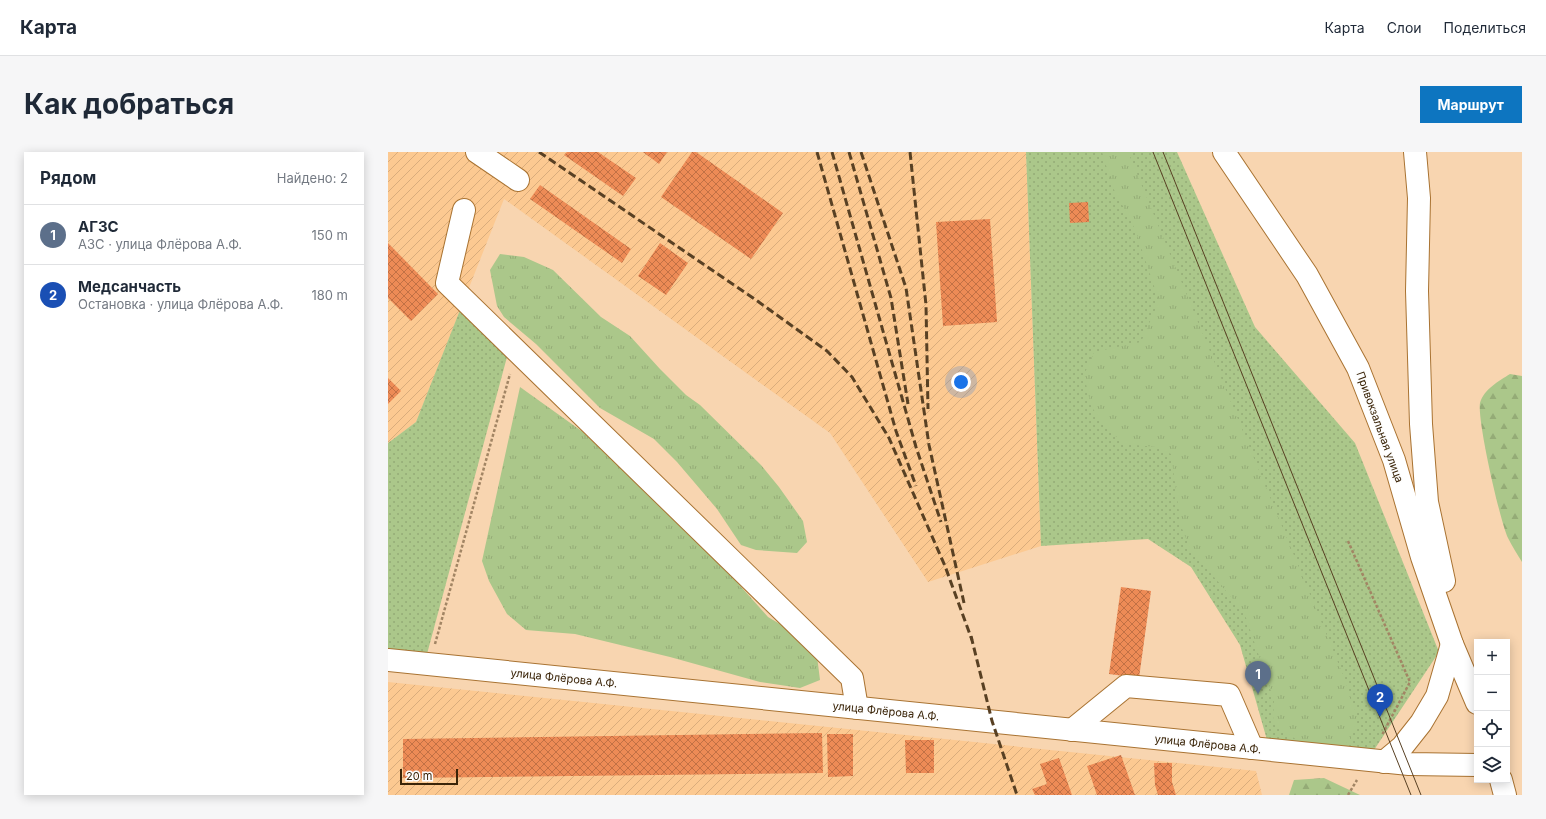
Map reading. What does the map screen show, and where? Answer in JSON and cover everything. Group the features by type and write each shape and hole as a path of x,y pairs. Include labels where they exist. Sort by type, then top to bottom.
{"street":[{"path":"477,152 518,180"},
{"name":"Привокзальная улица","path":"1224,152 1307,275 1358,368 1394,460 1422,557 1452,644 1474,696"},
{"path":"1416,152 1420,198 1417,291 1421,424 1427,502 1437,554 1474,693"},
{"path":"464,210 447,283 852,678 857,708"},
{"path":"1376,761 1402,747 1421,723 1437,696 1452,644"},
{"name":"улица Флёрова А.Ф.","path":"388,660 1376,761 1409,764 1474,765"},
{"path":"1072,730 1126,686 1229,695 1252,748"},
{"path":"1502,783 1505,795"}],"path":[{"path":"430,664 516,351"},
{"path":"1348,541 1410,682 1376,761"}],"shaded area":[{"path":"388,152 1026,152 1041,546 928,582 830,433 504,199 416,422 388,443"},
{"path":"388,682 1256,771 1262,795 388,795"}],"green space":[{"path":"1026,152 1177,152 1255,327 1355,443 1439,652 1372,753 1267,740 1240,645 1191,567 1148,539 1041,546"},
{"path":"1102,152 1128,152 1344,677 1358,719 1350,739 1343,747 1306,746 1273,724 1274,700 1244,612 1190,549 1181,526 1171,454 1156,447 1125,444 1107,429 1091,406 1084,375 1094,352 1141,342 1159,301 1135,229 1113,188"},
{"path":"500,254 524,257 553,270 601,317 630,336 686,395 700,405 761,465 803,521 807,542 797,553 756,550 741,545 717,509 677,462 654,439 600,408 536,344 504,317 497,306 490,270"},
{"path":"460,310 507,357 427,654 388,651 388,443 416,422"},
{"path":"1510,374 1522,376 1522,562 1504,528 1485,449 1480,413 1480,403 1488,390"},
{"path":"520,387 583,432 718,561 768,617 802,637 817,656 820,680 800,688 760,682 670,657 575,634 526,630 507,614 489,581 482,561"},
{"path":"1324,778 1360,795 1289,795 1294,780"}],"building":[{"path":"567,152 598,152 636,178 623,196 564,155"},
{"path":"643,152 667,152 659,164"},
{"path":"692,152 696,152 783,213 751,259 661,197"},
{"path":"540,185 631,249 622,263 530,199"},
{"path":"1088,202 1089,222 1070,223 1069,203"},
{"path":"990,219 997,322 943,326 936,222"},
{"path":"388,243 438,294 411,321 388,298"},
{"path":"660,243 688,263 666,295 638,276"},
{"path":"388,378 401,391 388,404"},
{"path":"1121,587 1151,591 1139,678 1109,674"},
{"path":"822,733 823,773 403,778 403,739"},
{"path":"827,734 853,734 853,776 828,777"},
{"path":"905,740 934,740 934,773 906,773"},
{"path":"1121,755 1135,795 1097,795 1087,766"},
{"path":"1059,758 1072,795 1035,795 1032,789 1047,784 1040,764"},
{"path":"1154,763 1172,763 1172,782 1176,795 1158,795 1155,785"}],"tram line":[{"path":"1153,152 1411,795"},
{"path":"1163,152 1421,795"}],"railway":[{"path":"539,152 756,300 827,351 852,377 889,438 945,566 972,640"},
{"path":"817,152 896,431 916,486"},
{"path":"832,152 916,447 941,522"},
{"path":"849,152 891,298 908,404"},
{"path":"861,152 906,288 929,445 964,603"},
{"path":"910,152 926,305 928,409"},
{"path":"971,636 992,721 1017,795"}],"place":[{"name":"АГЗС","path":"1258,694"},
{"name":"Медсанчасть","path":"1380,717"}]}
